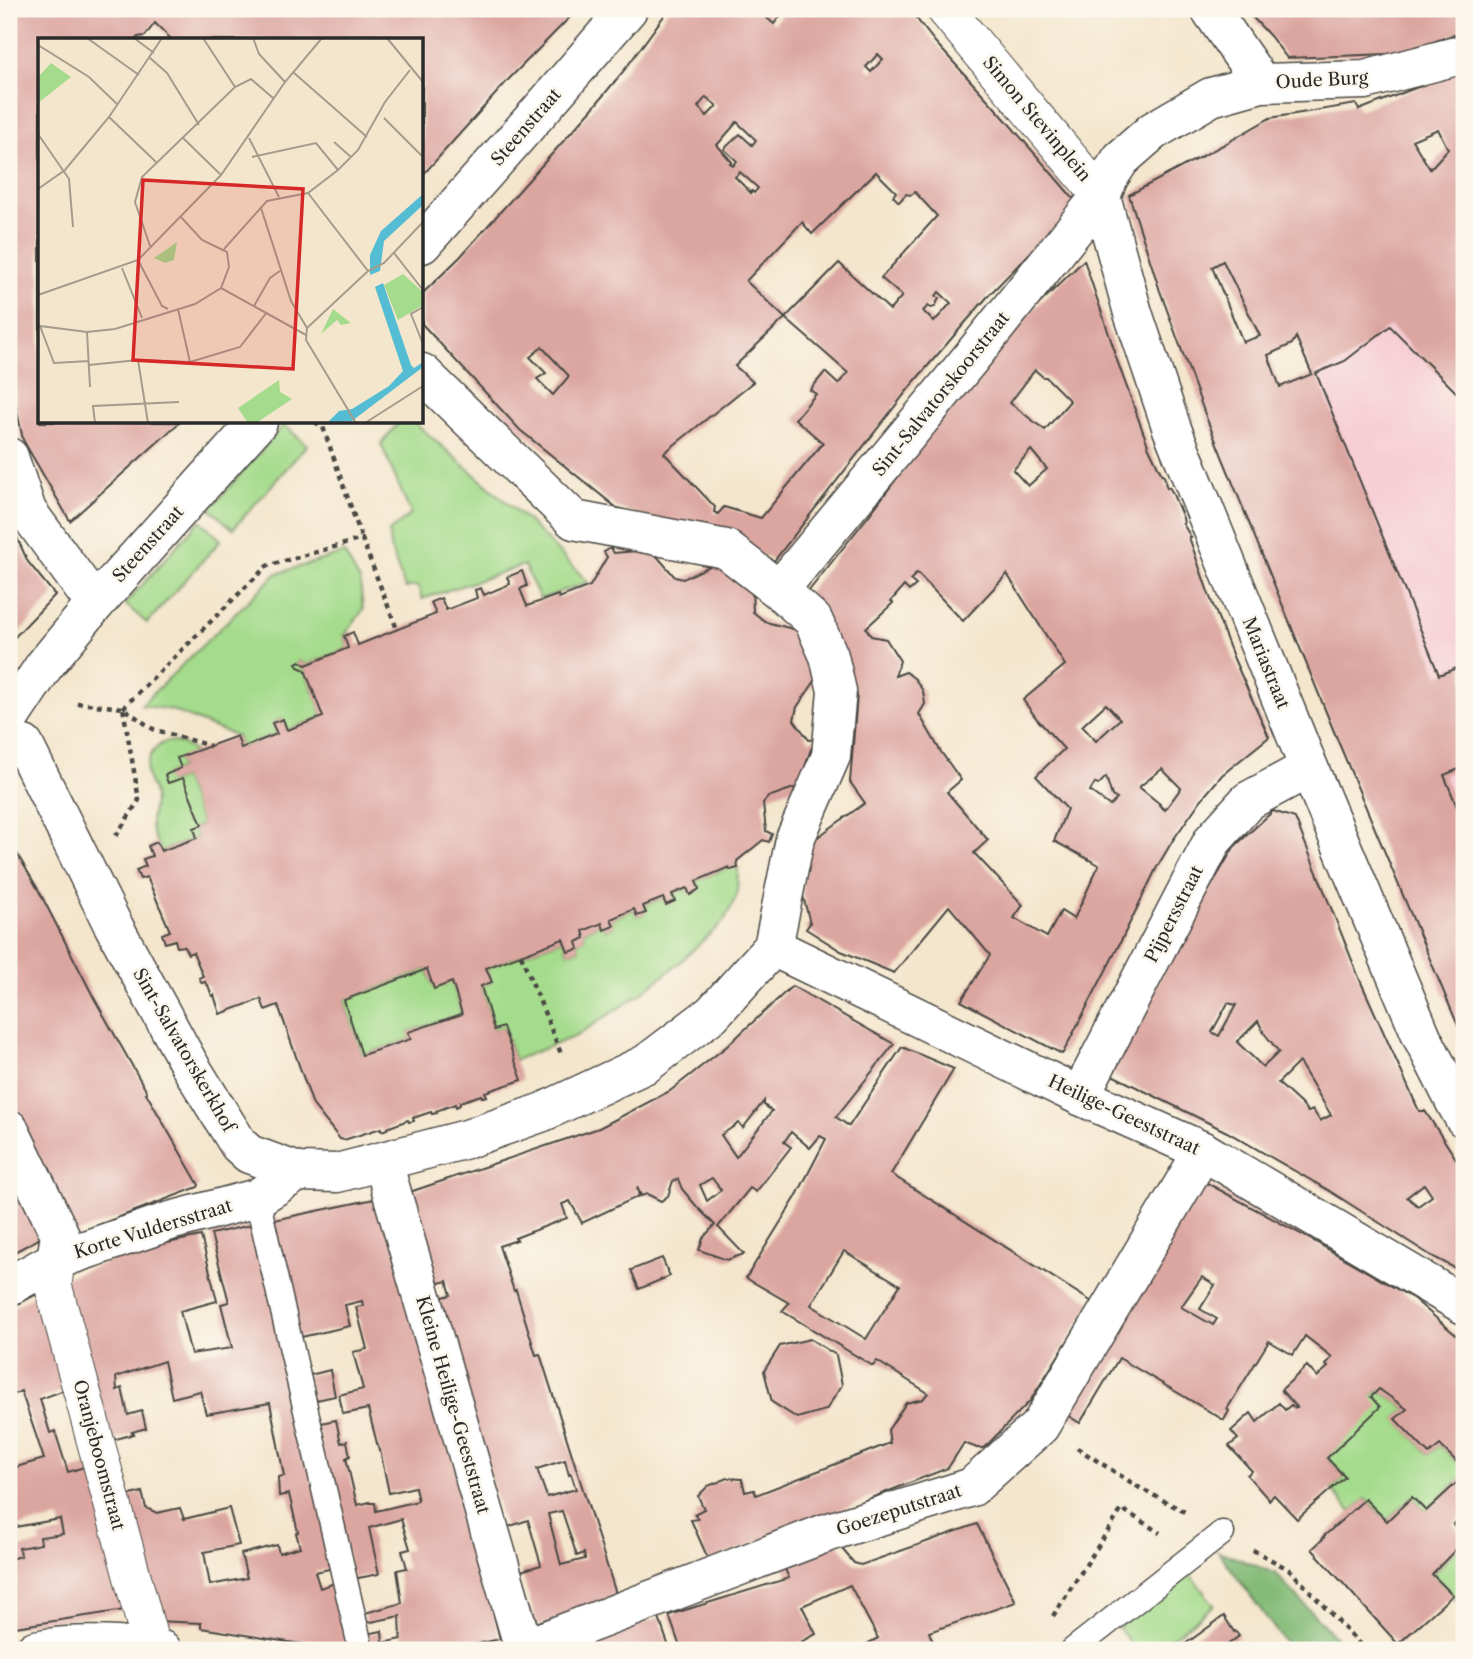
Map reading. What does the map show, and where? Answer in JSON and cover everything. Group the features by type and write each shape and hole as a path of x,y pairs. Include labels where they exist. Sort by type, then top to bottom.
{"street":[{"name":"Steenstraat","path":"424,242 628,9"},
{"name":"Simon Stevinplein","path":"945,9 1101,196 1121,159 1153,131 1211,97 1261,83"},
{"path":"1210,9 1261,83"},
{"name":"Oude Burg","path":"1261,83 1366,80 1464,54"},
{"name":"Sint-Salvatorskoorstraat","path":"779,590 1101,196"},
{"name":"Mariastraat","path":"1101,196 1133,313 1172,429 1309,768 1422,1037 1464,1118"},
{"path":"424,375 575,520 726,549 813,620 830,656 837,691 831,756 795,839 773,947"},
{"name":"Steenstraat","path":"9,719 44,666 94,604 256,424"},
{"path":"9,457 27,511 94,604"},
{"name":"Sint-Salvatorskerkhof","path":"9,741 24,745 89,877 189,1064 239,1145 249,1154 298,1172 337,1173 383,1162 467,1139 542,1112 577,1096 646,1063 712,1014 773,947"},
{"name":"Pijpersstraat","path":"1080,1096 1213,840 1248,801 1309,768"},
{"name":"Heilige-Geeststraat","path":"773,947 1080,1096 1203,1151 1464,1304"},
{"path":"9,1129 60,1235 55,1260"},
{"name":"Goezeputstraat","path":"522,1650 826,1533 972,1487 1040,1426 1203,1151"},
{"name":"Kleine Heilige-Geeststraat","path":"383,1162 522,1650"},
{"name":"Korte Vuldersstraat","path":"9,1286 55,1260 170,1221 257,1198 298,1172"},
{"name":"Oranjeboomstraat","path":"55,1260 53,1285 157,1650"},
{"path":"42,1650 94,1646 157,1650"}],"lane":[{"path":"257,1198 361,1650"},
{"path":"1073,1650 1222,1533"}],"path":[{"path":"318,424 323,427 397,629"},
{"path":"123,708 267,566 362,538"},
{"path":"77,704 123,708 153,729 209,746"},
{"path":"89,877 139,800 123,708"},
{"path":"522,955 577,1096"},
{"path":"1040,1426 1140,1488 1290,1570 1365,1650"},
{"path":"1052,1618 1122,1509 1194,1555"}],"shaded area":[{"path":"1356,104 1384,150 1412,140 1430,167 1464,130 1464,1017 1455,1022 1207,418 1345,361 1390,326 1296,114"}],"green space":[{"path":"397,424 416,424 527,520 588,582 540,599 524,565 422,599 418,586 405,588 390,547 389,532 411,514 381,444"},
{"path":"284,425 307,445 233,529 210,509"},
{"path":"200,520 221,540 147,623 125,604"},
{"path":"344,553 360,581 363,610 344,636 348,648 306,665 300,661 296,663 305,670 323,717 287,730 282,719 273,723 277,734 241,748 237,736 172,710 141,705 276,574"},
{"path":"168,741 183,744 195,752 178,759 181,768 166,775 169,783 183,778 202,825 194,828 197,838 161,851 151,828 154,795 147,769 153,752"},
{"path":"729,867 738,868 737,895 724,921 677,965 639,995 576,1036 515,1060 503,1027 494,1030 481,986 491,982 486,968 563,939 568,952 579,949 577,942 585,938 583,931 602,923 605,930 613,926 611,919 634,909 637,916 645,913 643,906 663,898 666,904 674,901 672,894 687,888 690,894 699,890 696,881"},
{"path":"427,969 434,988 452,982 462,1014 409,1032 411,1039 362,1055 344,1000"},
{"path":"1379,1389 1407,1409 1396,1419 1429,1454 1440,1445 1464,1469 1464,1476 1426,1511 1412,1497 1387,1521 1366,1499 1351,1512 1331,1489 1345,1477 1327,1458"},
{"path":"1464,1541 1464,1609 1432,1574"},
{"path":"1218,1551 1275,1573 1347,1650 1290,1650"},
{"path":"1188,1572 1214,1605 1156,1650 1136,1650 1118,1627"}],"building":[{"path":"10,9 578,9 509,79 424,174 424,38 170,38 155,23 145,36 137,38 38,38 38,424 178,424 70,521 23,440 9,373"},
{"path":"669,9 778,9 767,18 774,24 783,12 780,9 909,9 1078,204 989,295 914,382 774,561 739,545 617,508 520,430 424,326 424,292 460,257 592,109","holes":["878,54 883,59 871,72 866,67","706,97 717,106 707,116 698,107","737,122 756,140 752,145 740,134 724,149 737,161 733,166 717,145","740,172 758,188 751,193 735,177","876,172 896,192 893,196 899,202 906,194 915,192 937,216 881,278 902,296 890,310 839,263 785,318 746,281 802,222 812,234","939,292 951,303 934,322 923,311 928,306 935,307 939,298 936,296","785,318 848,373 838,384 825,372 810,390 816,394 795,419 823,443 761,518 724,507 718,514 714,512 715,507 664,453 753,382 735,366","542,347 569,376 553,395 537,379 546,373 530,357"]},
{"path":"1245,9 1464,9 1464,31 1388,54 1287,58"},
{"path":"1464,69 1464,400 1390,326 1345,361 1316,373 1439,675 1464,665 1464,767 1444,775 1464,824 1464,1040 1335,734 1206,417 1160,291 1129,195 1270,118 1356,104 1359,110","holes":["1438,129 1448,149 1430,169 1412,140","1223,261 1260,336 1243,342 1212,267","1296,337 1312,374 1280,387 1268,355 1292,344"]},
{"path":"1084,260 1149,448 1191,537 1208,592 1234,659 1269,737 1222,775 1173,840 1062,1054 961,1001 990,955 949,906 894,973 841,951 806,929 810,923 802,892 808,844 865,803 850,782 857,695 830,627 800,602 997,345","holes":["1035,370 1070,401 1045,430 1010,403","1031,450 1047,469 1028,486 1013,470","917,573 963,621 1007,574 1065,665 1023,700 1064,749 1036,776 1067,809 1054,841 1099,865 1074,919 1061,911 1047,937 1014,918 1023,905 974,853 988,840 947,792 961,780 919,714 925,704 923,691 906,672 895,676 900,661 886,639 871,636 866,628 893,603 891,601 904,586 909,591 916,585 910,580","1106,704 1120,719 1096,741 1082,726","1162,769 1181,788 1165,810 1139,787","1106,777 1112,796 1117,799 1110,806 1090,791 1095,783 1098,785"]},
{"path":"9,520 28,562 55,595 9,643"},
{"path":"611,548 614,553 648,550 656,555 675,577 683,579 712,565 713,557 752,589 753,612 766,622 797,630 816,672 815,681 797,707 794,720 809,740 816,739 817,748 811,749 800,782 800,793 794,788 768,797 763,803 766,831 772,834 769,842 763,840 737,861 738,868 730,870 729,867 696,881 699,889 690,895 687,888 672,894 675,901 666,905 663,898 643,906 646,913 637,916 634,909 611,919 614,926 604,930 602,923 583,931 585,938 577,942 579,949 568,952 563,939 486,968 492,982 481,986 494,1030 503,1027 522,1080 485,1092 487,1096 481,1095 460,1102 456,1107 455,1104 436,1111 437,1113 431,1112 413,1118 414,1121 408,1120 382,1131 381,1128 340,1139 313,1105 278,1005 265,1010 261,999 220,1014 214,995 212,996 208,985 202,983 199,978 203,976 193,952 188,954 184,946 177,947 175,940 165,943 162,934 170,931 147,877 140,879 136,870 146,866 143,859 152,856 148,846 157,842 161,851 197,838 194,828 202,825 183,778 168,783 165,775 181,768 177,758 237,736 241,748 277,734 272,723 283,719 287,730 323,717 305,670 296,663 300,661 306,665 348,648 344,636 353,632 358,645 436,614 431,602 441,598 446,610 477,598 475,590 481,588 484,595 510,584 507,577 522,571 527,586 520,589 527,606 558,595 559,598 590,586 607,557 604,552","holes":["427,969 434,989 452,982 462,1014 408,1032 411,1039 362,1055 344,1000"]},
{"path":"1273,811 1295,818 1360,980 1419,1111 1425,1111 1464,1171 1464,1273 1227,1132 1108,1073 1234,847","holes":["1228,1003 1236,1005 1219,1036 1212,1032","1258,1021 1279,1052 1263,1067 1237,1042","1299,1062 1331,1115 1320,1121 1313,1110 1308,1112 1278,1083","1424,1184 1432,1196 1418,1206 1407,1197"]},
{"path":"9,840 199,1185 75,1234 9,1101"},
{"path":"792,986 894,1044 836,1117 849,1126 902,1047 954,1069 891,1174 1092,1302 1030,1401 983,1448 964,1443 948,1468 709,1561 691,1520 698,1519 694,1514 704,1509 698,1496 708,1486 728,1478 742,1479 745,1492 754,1490 756,1495 890,1443 888,1430 906,1403 923,1399 928,1393 877,1361 873,1366 782,1311 789,1303 746,1278 796,1197 826,1139 820,1136 810,1148 791,1132 784,1142 791,1147 756,1192 750,1188 718,1227 744,1254 727,1260 699,1250 703,1238 715,1225 682,1189 678,1179 673,1181 668,1196 661,1201 647,1194 641,1196 637,1187 639,1196 582,1223 570,1201 562,1204 567,1218 499,1246 536,1355 540,1354 618,1600 538,1626 521,1571 541,1565 528,1520 505,1528 435,1299 451,1295 447,1281 431,1285 404,1194 599,1128 670,1091 727,1046","holes":["764,1101 764,1105 772,1111 736,1157 721,1135 739,1123 743,1128","712,1178 721,1190 707,1201 700,1185","844,1251 900,1285 866,1339 811,1305","565,1460 576,1489 547,1497 537,1469","562,1511 577,1556 584,1553 585,1559 561,1565 548,1514"]},
{"path":"9,1165 44,1236 9,1255"},
{"path":"1205,1182 1414,1299 1464,1342 1464,1469 1440,1445 1429,1454 1395,1419 1407,1409 1379,1389 1371,1397 1380,1407 1327,1458 1345,1477 1297,1519 1274,1495 1269,1500 1247,1475 1252,1471 1229,1446 1238,1439 1231,1431 1251,1413 1257,1422 1279,1403 1285,1410 1291,1405 1297,1407 1281,1390 1307,1366 1317,1377 1328,1367 1326,1365 1332,1357 1305,1336 1293,1355 1269,1341 1227,1409 1229,1411 1224,1420 1119,1358 1080,1423 1062,1412","holes":["1202,1277 1215,1285 1200,1309 1217,1319 1213,1325 1181,1307"]},
{"path":"384,1197 500,1639 450,1650 370,1650 366,1634 382,1631 383,1643 401,1639 400,1616 366,1623 365,1613 402,1603 397,1570 407,1568 402,1551 410,1549 401,1519 369,1528 379,1574 353,1579 316,1424 336,1420 341,1443 347,1441 350,1456 346,1458 357,1505 375,1503 376,1511 418,1501 415,1487 389,1493 368,1409 343,1414 339,1395 363,1389 353,1352 367,1349 356,1307 363,1306 362,1301 345,1305 350,1326 297,1338 269,1221"},
{"path":"255,1224 334,1568 315,1572 320,1588 338,1582 353,1650 316,1650 301,1644 201,1628 201,1623 155,1621 123,1497 142,1492 146,1508 157,1513 180,1508 184,1519 229,1508 239,1545 204,1552 210,1585 247,1578 241,1554 277,1545 279,1553 300,1547 289,1494 279,1496 278,1477 284,1476 270,1403 206,1414 200,1391 172,1398 164,1361 116,1377 117,1390 122,1388 128,1415 142,1411 146,1428 109,1441 64,1278 163,1244 201,1236 217,1301 180,1311 191,1354 232,1348 221,1304 229,1302 211,1234"},
{"path":"662,1258 670,1276 639,1289 631,1270"},
{"path":"46,1289 73,1387 40,1399 50,1433 55,1431 68,1472 94,1464 131,1609 9,1628 9,1559 21,1556 19,1548 41,1544 40,1537 63,1534 60,1519 15,1527 9,1508 9,1469 44,1459 21,1391 9,1397 9,1309"},
{"path":"810,1339 836,1355 842,1385 826,1410 797,1418 772,1402 764,1371 780,1346"},
{"path":"330,1370 335,1396 312,1401 306,1376"},
{"path":"1464,1476 1464,1514 1453,1525 1464,1536 1464,1541 1432,1574 1453,1595 1398,1644 1312,1549 1365,1499 1387,1521 1412,1497 1426,1511"},
{"path":"977,1524 1016,1602 929,1632 936,1650 856,1650 878,1638 850,1585 802,1606 816,1634 801,1642 805,1650 681,1650 669,1615 789,1578 783,1565 837,1543 854,1563 861,1565"},
{"path":"1224,1616 1239,1636 1225,1647 1227,1650 1177,1650"},
{"path":"659,1618 670,1650 570,1650 611,1633"}]}
